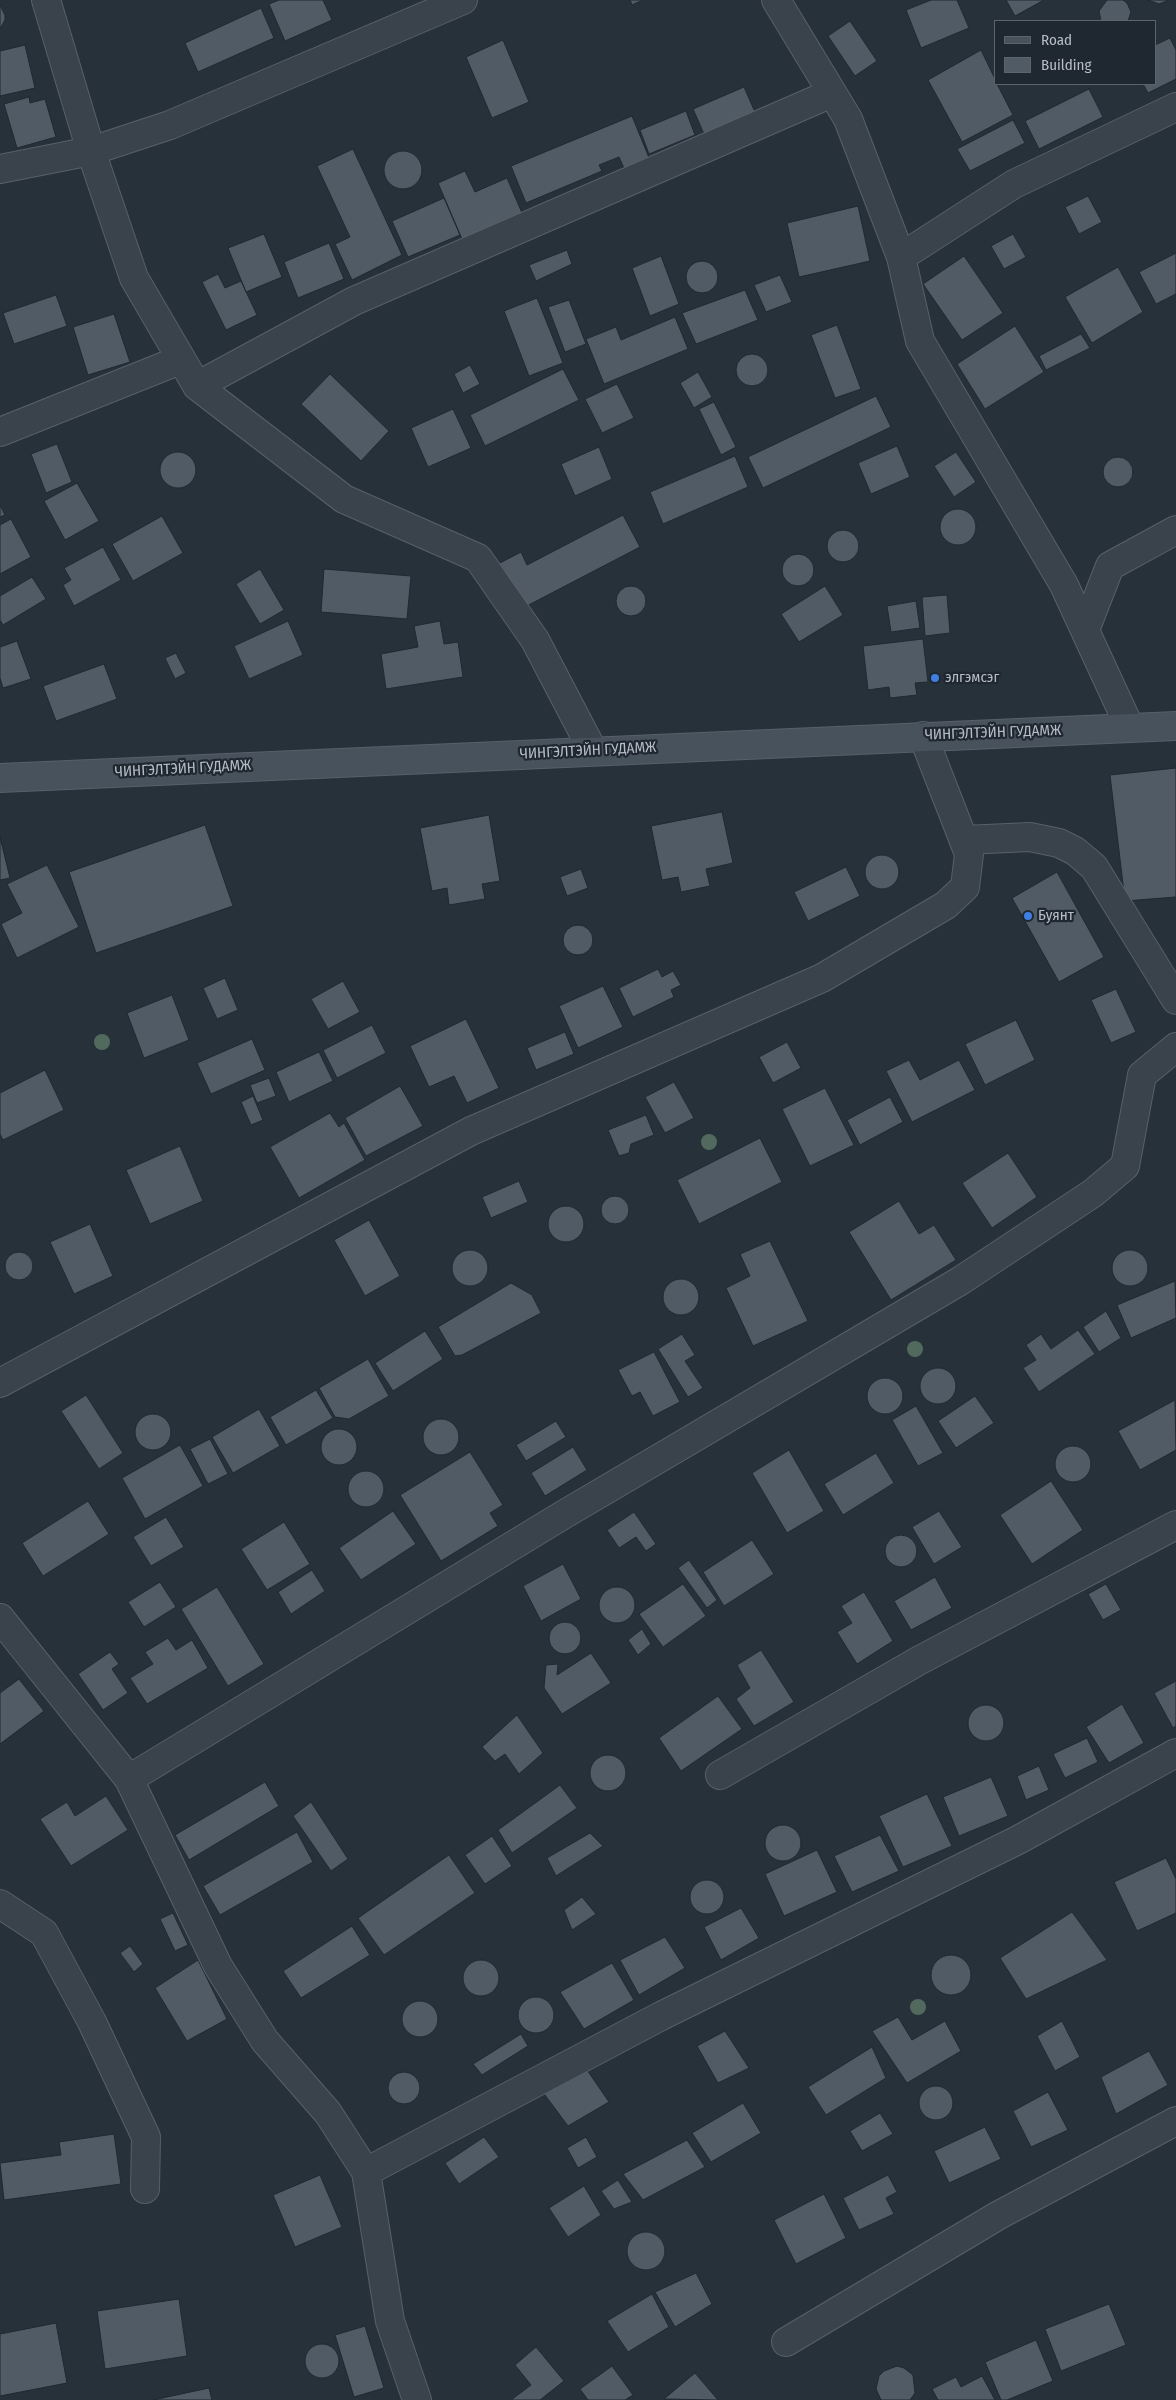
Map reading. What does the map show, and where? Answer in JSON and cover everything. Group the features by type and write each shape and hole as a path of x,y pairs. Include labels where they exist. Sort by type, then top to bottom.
{"main road":[{"name":"ЧИНГЭЛТЭЙН ГУДАМЖ","path":"0,778 1176,726"}],"street":[{"path":"46,0 91,150 134,278 180,360 197,386 344,499 478,558 534,640 593,751"},
{"path":"0,169 91,150 170,125 463,0"},
{"path":"776,0 848,119 901,257 920,341 1064,585 1130,728"},
{"path":"197,386 354,301 832,93"},
{"path":"901,257 1014,184 1176,107"},
{"path":"0,432 180,360"},
{"path":"1085,630 1110,566 1176,530"},
{"path":"0,1383 471,1131 822,978 946,905 965,887 969,854 923,736"},
{"path":"964,840 1030,837 1059,843 1075,851 1094,867 1176,1000"},
{"path":"129,1778 572,1510 960,1281 1093,1193 1125,1166 1142,1075 1176,1047"},
{"path":"720,1775 920,1660 1176,1525"},
{"path":"0,1618 129,1778 218,1966 265,2041 328,2113 366,2172 390,2321 417,2400"},
{"path":"366,2172 661,2016 1018,1840 1176,1754"},
{"path":"0,1904 44,1933 92,2022 146,2137 145,2189"},
{"path":"786,2342 999,2215 1176,2121"}],"building":[{"path":"279,0 323,0 332,20 285,41 269,4"},
{"path":"630,0 643,0 632,5"},
{"path":"931,0 957,0 969,28 921,48 906,10"},
{"path":"1006,0 1044,0 1015,16"},
{"path":"1107,0 1123,0 1127,3 1131,12 1128,20 1101,20 1099,11"},
{"path":"1148,0 1169,0 1159,4"},
{"path":"0,5 5,15 5,20 0,29"},
{"path":"261,8 274,38 198,72 185,43"},
{"path":"850,21 877,61 855,76 828,36"},
{"path":"1170,38 1176,50 1176,79 1148,93 1144,85 1156,85 1156,45"},
{"path":"503,40 529,102 492,118 466,57"},
{"path":"25,45 35,88 0,96 0,51"},
{"path":"981,50 994,77 994,85 998,85 1013,115 962,142 928,80"},
{"path":"744,87 755,112 704,134 693,109"},
{"path":"1089,89 1103,117 1039,149 1025,121"},
{"path":"29,97 30,103 45,99 56,137 17,148 4,104"},
{"path":"686,111 695,135 649,154 640,130"},
{"path":"632,116 652,165 627,175 619,157 599,165 602,171 526,203 511,166"},
{"path":"1013,120 1025,143 970,171 957,149"},
{"path":"353,149 402,255 352,280 335,244 350,237 317,166"},
{"path":"403,151 416,157 422,170 416,183 403,189 390,183 384,170 390,157"},
{"path":"465,171 475,192 507,178 522,213 462,239 438,183"},
{"path":"1088,196 1102,222 1079,234 1065,207"},
{"path":"444,198 460,235 408,257 392,221"},
{"path":"858,206 870,261 799,277 787,223"},
{"path":"264,234 282,277 246,292 228,248"},
{"path":"1013,234 1026,257 1004,269 991,246"},
{"path":"329,243 344,279 298,298 284,262"},
{"path":"567,250 572,264 536,281 529,265"},
{"path":"1176,253 1176,294 1156,304 1139,272"},
{"path":"661,256 679,304 650,316 632,268"},
{"path":"964,256 1003,313 962,340 923,284"},
{"path":"702,261 713,266 718,277 713,288 702,293 691,288 686,277 691,266"},
{"path":"1118,267 1143,312 1092,343 1065,297"},
{"path":"218,274 225,288 241,281 257,315 226,330 202,282"},
{"path":"780,275 792,302 766,312 754,285"},
{"path":"745,290 758,320 696,344 682,313"},
{"path":"56,295 67,326 14,344 3,313"},
{"path":"537,298 563,363 529,376 504,311"},
{"path":"569,300 586,344 565,352 548,307"},
{"path":"114,314 130,362 88,375 73,327"},
{"path":"675,317 688,349 604,384 586,339 616,327 621,340"},
{"path":"837,325 861,389 835,398 811,335"},
{"path":"1015,326 1044,372 985,409 957,364"},
{"path":"1081,334 1090,348 1046,370 1039,356"},
{"path":"752,354 763,359 768,370 763,381 752,386 741,381 736,370 741,359"},
{"path":"470,365 480,384 463,393 454,374"},
{"path":"563,369 579,400 485,446 470,415"},
{"path":"698,372 712,397 694,408 680,383"},
{"path":"330,374 389,431 361,461 301,404"},
{"path":"617,384 634,418 602,433 585,399"},
{"path":"876,396 891,427 763,488 748,457"},
{"path":"714,402 736,447 721,455 699,409"},
{"path":"453,409 471,448 428,467 411,428"},
{"path":"57,444 72,482 46,493 31,454"},
{"path":"897,446 910,477 871,494 858,463"},
{"path":"599,447 612,479 575,496 561,464"},
{"path":"178,452 191,457 196,470 191,483 178,488 165,483 160,470 165,457"},
{"path":"956,452 976,482 954,497 934,466"},
{"path":"735,456 748,487 663,524 650,492"},
{"path":"1118,457 1129,461 1133,472 1129,483 1118,487 1107,483 1103,472 1107,461"},
{"path":"77,483 99,521 65,540 44,501"},
{"path":"0,505 5,515 0,517"},
{"path":"958,509 970,515 976,527 970,539 958,545 946,539 940,527 946,515"},
{"path":"623,515 640,547 521,609 498,564 521,552 527,565"},
{"path":"162,516 183,553 133,581 112,544"},
{"path":"11,519 31,557 0,574 0,525"},
{"path":"843,530 854,535 859,546 854,557 843,562 832,557 827,546 832,535"},
{"path":"103,547 121,580 74,606 63,585 71,580 64,568"},
{"path":"798,554 809,559 814,570 809,581 798,586 787,581 782,570 787,559"},
{"path":"260,569 284,610 260,624 236,584"},
{"path":"324,569 411,576 407,619 321,612"},
{"path":"32,577 46,599 3,625 0,620 0,596"},
{"path":"631,586 642,590 646,601 642,612 631,616 620,612 616,601 620,590"},
{"path":"825,586 843,615 799,642 781,614"},
{"path":"947,595 950,633 925,636 922,597"},
{"path":"916,601 920,628 891,632 887,606"},
{"path":"288,621 303,655 249,679 234,646"},
{"path":"440,621 444,644 458,642 463,677 386,689 381,654 418,647 414,626"},
{"path":"923,639 928,682 915,683 917,695 890,698 889,687 868,690 863,646"},
{"path":"17,641 31,679 3,688 0,678 0,647"},
{"path":"176,653 186,673 175,679 165,658"},
{"path":"104,664 117,699 56,721 43,686"},
{"path":"1176,768 1176,897 1125,901 1110,775"},
{"path":"722,812 733,863 706,869 710,886 681,892 678,877 662,880 651,826"},
{"path":"489,815 500,881 482,884 485,899 449,905 447,888 432,891 420,828"},
{"path":"205,825 233,906 96,953 69,872"},
{"path":"0,837 10,878 0,880"},
{"path":"882,855 889,856 894,860 898,865 898,879 894,884 889,888 882,889 875,888 870,884 866,879 865,872 866,865 870,860 875,856"},
{"path":"47,865 79,927 17,958 1,924 22,913 7,884"},
{"path":"846,867 860,896 808,921 794,892"},
{"path":"581,869 588,888 567,896 560,877"},
{"path":"1057,872 1104,957 1059,982 1012,898"},
{"path":"578,925 589,929 593,940 589,951 578,955 567,951 563,940 567,929"},
{"path":"658,969 662,977 673,971 681,985 671,990 674,997 633,1017 619,988"},
{"path":"225,978 238,1010 217,1019 203,988"},
{"path":"343,981 360,1012 328,1029 311,999"},
{"path":"603,986 623,1027 578,1048 559,1006"},
{"path":"1116,989 1136,1032 1111,1043 1091,1000"},
{"path":"172,995 189,1040 144,1058 127,1013"},
{"path":"466,1019 499,1088 467,1103 454,1076 429,1087 410,1046"},
{"path":"1016,1020 1035,1060 985,1085 965,1044"},
{"path":"372,1025 386,1053 337,1078 323,1050"},
{"path":"565,1032 574,1054 536,1070 527,1048"},
{"path":"252,1039 265,1070 211,1094 197,1063"},
{"path":"787,1042 801,1068 773,1083 759,1057"},
{"path":"319,1052 333,1081 289,1102 276,1072"},
{"path":"909,1060 920,1080 959,1060 975,1090 912,1122 886,1071"},
{"path":"45,1070 64,1110 3,1140 0,1134 0,1093"},
{"path":"269,1078 276,1096 257,1103 250,1085"},
{"path":"674,1082 694,1118 665,1133 645,1097"},
{"path":"400,1086 423,1126 366,1156 345,1118"},
{"path":"825,1088 854,1145 810,1166 782,1109"},
{"path":"253,1096 263,1120 251,1125 241,1102"},
{"path":"890,1097 903,1122 860,1145 847,1120"},
{"path":"330,1113 339,1127 344,1123 365,1160 299,1198 270,1147"},
{"path":"646,1115 654,1135 631,1144 629,1153 619,1156 608,1130"},
{"path":"760,1138 782,1182 699,1224 677,1180"},
{"path":"180,1146 203,1201 150,1224 126,1170"},
{"path":"1008,1153 1037,1197 992,1228 962,1183"},
{"path":"519,1181 528,1202 491,1218 482,1197"},
{"path":"615,1196 625,1200 629,1210 625,1220 615,1224 605,1220 601,1210 605,1200"},
{"path":"899,1201 919,1234 934,1225 956,1260 891,1300 849,1232"},
{"path":"566,1206 578,1212 584,1224 578,1236 566,1242 554,1236 548,1224 554,1212"},
{"path":"369,1220 400,1276 365,1296 334,1240"},
{"path":"90,1224 113,1276 74,1294 50,1242"},
{"path":"770,1241 808,1321 753,1346 726,1288 750,1276 740,1254"},
{"path":"470,1250 477,1251 483,1255 487,1261 487,1275 483,1281 477,1285 470,1286 463,1285 457,1281 453,1275 452,1268 453,1261 457,1255 463,1251"},
{"path":"1130,1250 1137,1251 1143,1255 1147,1261 1147,1275 1143,1281 1137,1285 1130,1286 1123,1285 1117,1281 1113,1275 1112,1268 1113,1261 1117,1255 1123,1251"},
{"path":"19,1252 29,1256 33,1266 29,1276 19,1280 9,1276 5,1266 9,1256"},
{"path":"681,1279 693,1285 699,1297 693,1309 681,1315 669,1309 663,1297 669,1285"},
{"path":"1175,1281 1176,1318 1131,1338 1117,1305"},
{"path":"511,1283 532,1295 541,1313 462,1355 455,1356 438,1327"},
{"path":"1106,1311 1121,1338 1099,1352 1083,1327"},
{"path":"1078,1330 1095,1354 1039,1392 1023,1368 1036,1360 1026,1345 1041,1334 1051,1349"},
{"path":"425,1331 443,1359 393,1391 375,1363"},
{"path":"682,1334 695,1355 685,1361 703,1388 688,1397 658,1349"},
{"path":"654,1352 680,1402 653,1416 640,1392 632,1396 618,1370"},
{"path":"368,1359 389,1396 349,1419 335,1417 319,1388"},
{"path":"938,1368 950,1374 956,1386 950,1398 938,1404 926,1398 920,1386 926,1374"},
{"path":"885,1378 897,1384 903,1396 897,1408 885,1414 873,1408 867,1396 873,1384"},
{"path":"316,1390 333,1418 286,1445 270,1417"},
{"path":"86,1395 123,1453 99,1469 61,1411"},
{"path":"975,1396 994,1423 956,1448 938,1421"},
{"path":"1175,1400 1176,1450 1140,1470 1118,1431"},
{"path":"916,1406 943,1453 918,1466 892,1420"},
{"path":"259,1409 280,1446 233,1473 212,1437"},
{"path":"153,1414 165,1420 171,1432 165,1444 153,1450 141,1444 135,1432 141,1420"},
{"path":"441,1419 454,1424 459,1437 454,1450 441,1455 428,1450 423,1437 428,1424"},
{"path":"556,1421 566,1437 526,1461 516,1445"},
{"path":"339,1429 346,1430 352,1434 356,1440 356,1454 352,1460 346,1464 339,1465 332,1464 326,1460 322,1454 321,1447 322,1440 326,1434 332,1430"},
{"path":"210,1439 228,1474 208,1484 190,1449"},
{"path":"180,1445 203,1486 145,1519 122,1478"},
{"path":"1073,1446 1085,1452 1091,1464 1085,1476 1073,1482 1061,1476 1055,1464 1061,1452"},
{"path":"573,1447 587,1470 545,1496 531,1473"},
{"path":"789,1450 824,1511 787,1533 752,1473"},
{"path":"470,1452 503,1505 490,1513 498,1526 441,1561 400,1495"},
{"path":"876,1453 894,1483 843,1515 824,1484"},
{"path":"366,1471 378,1477 384,1489 378,1501 366,1507 354,1501 348,1489 354,1477"},
{"path":"1051,1481 1083,1530 1032,1564 1000,1515"},
{"path":"88,1501 109,1534 43,1576 22,1543"},
{"path":"393,1511 416,1544 361,1580 339,1548"},
{"path":"939,1511 962,1547 934,1564 912,1527"},
{"path":"634,1512 656,1544 646,1551 636,1537 619,1548 607,1530"},
{"path":"166,1517 184,1547 151,1566 133,1537"},
{"path":"284,1522 310,1564 267,1590 241,1549"},
{"path":"901,1535 912,1540 917,1551 912,1562 901,1567 890,1562 885,1551 890,1540"},
{"path":"752,1540 774,1574 724,1606 703,1572"},
{"path":"689,1560 717,1600 707,1608 678,1568"},
{"path":"563,1564 581,1599 541,1621 523,1586"},
{"path":"312,1570 325,1591 291,1614 278,1592"},
{"path":"935,1577 952,1608 911,1630 894,1601"},
{"path":"160,1582 176,1607 144,1627 128,1602"},
{"path":"683,1584 706,1616 663,1647 639,1614"},
{"path":"1106,1584 1121,1610 1103,1620 1088,1594"},
{"path":"217,1587 264,1664 228,1686 181,1609"},
{"path":"617,1587 629,1593 635,1605 629,1617 617,1623 605,1617 599,1605 605,1593"},
{"path":"864,1592 893,1641 857,1664 837,1632 852,1623 841,1606"},
{"path":"565,1622 571,1623 576,1627 580,1632 580,1644 576,1649 571,1653 565,1654 559,1653 554,1649 550,1644 549,1638 550,1632 554,1627 559,1623"},
{"path":"642,1629 651,1644 638,1655 628,1640"},
{"path":"168,1638 176,1650 192,1640 208,1668 147,1704 130,1678 153,1664 145,1652"},
{"path":"761,1650 794,1702 754,1726 736,1699 750,1688 737,1665"},
{"path":"110,1652 119,1664 112,1669 128,1693 103,1710 78,1674"},
{"path":"591,1653 611,1683 562,1714 544,1688 546,1665 558,1664 557,1675"},
{"path":"19,1679 44,1711 0,1744 0,1693"},
{"path":"1176,1681 1176,1726 1173,1728 1154,1693"},
{"path":"718,1696 742,1729 681,1771 659,1738"},
{"path":"1122,1704 1144,1743 1109,1763 1086,1727"},
{"path":"986,1705 998,1711 1004,1723 998,1735 986,1741 974,1735 968,1723 974,1711"},
{"path":"517,1715 543,1753 519,1774 505,1754 495,1761 482,1747"},
{"path":"1087,1738 1098,1762 1065,1778 1053,1754"},
{"path":"608,1755 620,1761 626,1773 620,1785 608,1791 596,1785 590,1773 596,1761"},
{"path":"1039,1766 1049,1790 1026,1800 1017,1776"},
{"path":"991,1777 1008,1816 959,1836 943,1797"},
{"path":"265,1782 279,1806 189,1860 175,1835"},
{"path":"560,1785 577,1808 512,1853 498,1830"},
{"path":"927,1794 952,1846 903,1867 879,1816"},
{"path":"106,1796 128,1830 71,1866 40,1819 67,1802 75,1816"},
{"path":"311,1802 348,1859 331,1871 293,1816"},
{"path":"783,1825 795,1831 801,1843 795,1855 783,1861 771,1855 765,1843 771,1831"},
{"path":"297,1832 313,1862 220,1915 203,1886"},
{"path":"590,1833 603,1846 556,1876 547,1858"},
{"path":"880,1835 899,1871 852,1892 834,1856"},
{"path":"492,1836 512,1866 485,1884 465,1855"},
{"path":"817,1850 837,1892 784,1916 765,1874"},
{"path":"449,1855 475,1893 384,1955 358,1918"},
{"path":"1166,1858 1176,1879 1176,1913 1137,1931 1114,1882"},
{"path":"707,1880 714,1881 719,1885 723,1890 723,1904 719,1909 714,1913 707,1914 700,1913 695,1909 691,1904 690,1897 691,1890 695,1885 700,1881"},
{"path":"582,1897 596,1914 572,1930 564,1910"},
{"path":"741,1908 759,1938 721,1960 704,1927"},
{"path":"1072,1912 1107,1960 1026,1999 1000,1958"},
{"path":"173,1913 188,1945 175,1951 160,1919"},
{"path":"352,1926 370,1955 301,1998 283,1971"},
{"path":"665,1937 685,1968 639,1995 620,1960"},
{"path":"130,1946 143,1964 134,1972 120,1953"},
{"path":"947,1955 955,1955 962,1958 968,1964 971,1975 968,1986 962,1992 955,1995 947,1995 940,1992 934,1986 931,1979 931,1971 934,1964 940,1958"},
{"path":"198,1960 227,2019 187,2041 155,1988"},
{"path":"481,1960 488,1961 494,1965 498,1971 498,1985 494,1991 488,1995 481,1996 474,1995 468,1991 464,1985 463,1978 464,1971 468,1965 474,1961"},
{"path":"612,1963 634,2000 584,2029 560,1992"},
{"path":"536,1997 548,2003 554,2015 548,2027 536,2033 524,2027 518,2015 524,2003"},
{"path":"420,2001 427,2002 433,2006 437,2012 437,2026 433,2032 427,2036 420,2037 413,2036 407,2032 403,2026 402,2019 403,2012 407,2006 413,2002"},
{"path":"898,2017 912,2040 945,2021 961,2051 907,2083 872,2031"},
{"path":"1062,2021 1080,2057 1055,2071 1037,2036"},
{"path":"725,2031 749,2068 718,2083 697,2046"},
{"path":"521,2034 528,2046 482,2075 473,2064"},
{"path":"872,2047 886,2078 826,2115 808,2087"},
{"path":"1149,2051 1168,2085 1116,2114 1101,2077"},
{"path":"585,2067 609,2102 568,2126 542,2091"},
{"path":"404,2072 416,2076 420,2088 416,2100 404,2104 392,2100 388,2088 392,2076"},
{"path":"936,2086 948,2091 953,2103 948,2115 936,2120 924,2115 919,2103 924,2091"},
{"path":"1048,2092 1068,2130 1031,2147 1013,2111"},
{"path":"743,2103 761,2133 711,2162 692,2133"},
{"path":"880,2113 893,2134 862,2151 850,2131"},
{"path":"985,2127 1001,2159 949,2183 934,2151"},
{"path":"114,2134 121,2184 4,2200 0,2163 61,2155 59,2142"},
{"path":"484,2137 499,2157 459,2184 445,2163"},
{"path":"586,2137 597,2157 578,2168 567,2148"},
{"path":"687,2140 705,2167 643,2200 623,2174"},
{"path":"320,2175 342,2227 295,2247 273,2195"},
{"path":"888,2175 897,2192 886,2198 894,2214 859,2230 843,2198"},
{"path":"618,2180 632,2202 614,2209 601,2191"},
{"path":"584,2186 601,2215 568,2237 549,2208"},
{"path":"824,2194 846,2238 796,2264 774,2220"},
{"path":"646,2232 659,2238 665,2251 659,2264 646,2270 633,2264 627,2251 633,2238"},
{"path":"696,2273 712,2304 675,2327 655,2292"},
{"path":"652,2294 669,2327 628,2352 607,2321"},
{"path":"179,2299 187,2356 105,2369 97,2311"},
{"path":"1109,2304 1126,2345 1061,2371 1045,2329"},
{"path":"56,2323 67,2383 0,2396 0,2334"},
{"path":"365,2326 384,2388 354,2397 335,2335"},
{"path":"1036,2340 1053,2381 1007,2400 1001,2400 985,2362"},
{"path":"322,2344 334,2349 339,2361 334,2373 322,2378 310,2373 305,2361 310,2349"},
{"path":"536,2347 564,2381 540,2400 511,2400 531,2385 515,2365"},
{"path":"612,2366 633,2395 625,2400 588,2400 580,2389"},
{"path":"897,2366 904,2368 913,2375 915,2393 910,2400 881,2400 876,2389 879,2376 884,2371"},
{"path":"695,2373 718,2400 664,2399"},
{"path":"982,2376 995,2400 938,2400 932,2389 956,2377 961,2387"},
{"path":"209,2388 212,2400 153,2400"}],"place":[{"name":"элгэмсэг","path":"935,678"},
{"name":"Буянт","path":"1028,916"}]}
